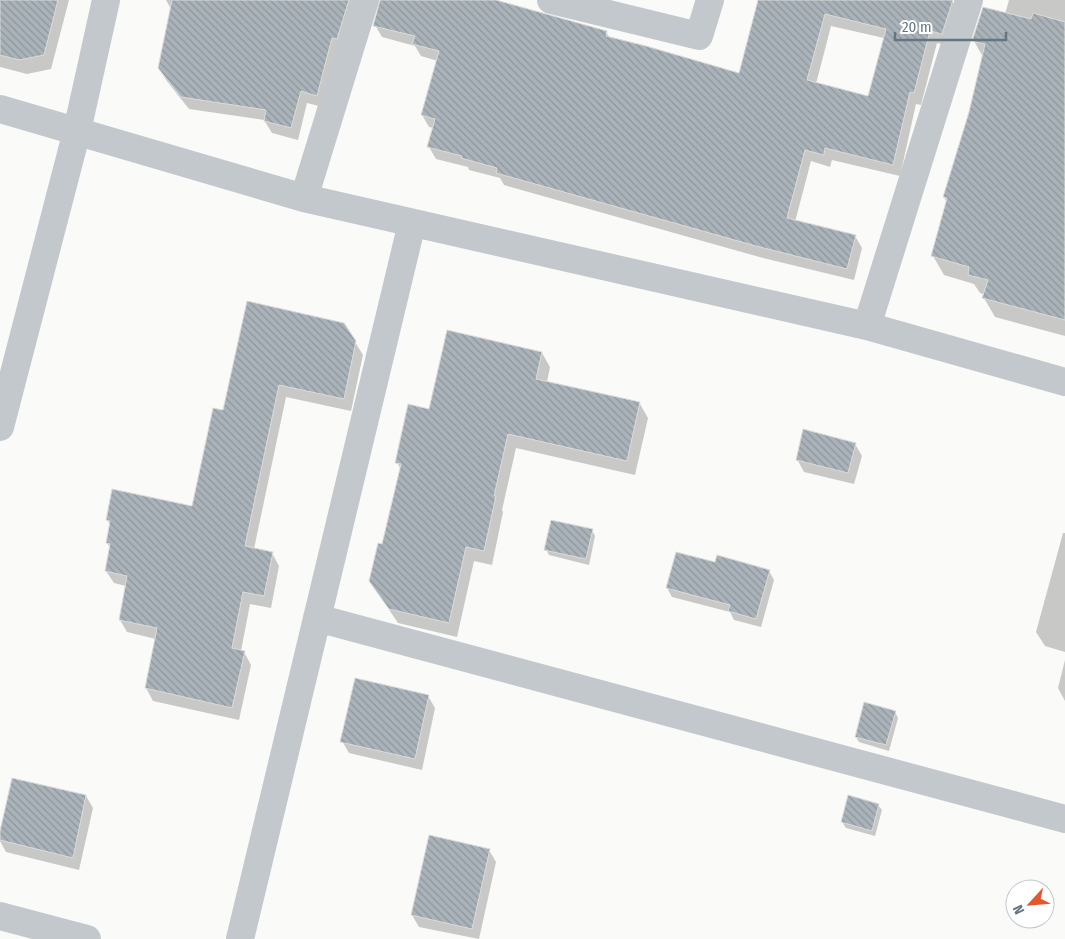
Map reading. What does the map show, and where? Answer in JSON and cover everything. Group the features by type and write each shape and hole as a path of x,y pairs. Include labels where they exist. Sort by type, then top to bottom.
{"street":[{"path":"0,427 77,131 106,0"},
{"path":"304,198 366,0"},
{"path":"551,0 699,36 710,0"},
{"path":"867,326 969,0"},
{"path":"0,109 304,198 867,326 1065,382"},
{"path":"240,939 412,223"},
{"path":"317,618 1065,819"},
{"path":"0,916 87,939"}],"building":[{"path":"0,0 58,0 44,55 19,60 0,55"},
{"path":"172,0 349,0 337,39 332,38 317,96 301,91 291,128 264,121 266,110 181,97 158,68"},
{"path":"380,0 496,0 607,31 606,36 739,73 758,0 953,0 942,34 930,31 914,93 910,92 893,165 825,148 824,155 805,150 787,218 856,235 847,269 756,246 496,173 497,168 427,147 435,119 421,115 439,51 412,44 415,36 373,26","holes":["825,14 886,29 868,96 807,80"]},
{"path":"983,7 1031,19 1033,13 1065,22 1065,320 982,298 988,280 968,275 969,267 931,256 947,198 943,197 969,112 985,44 972,41"},
{"path":"247,301 344,323 356,341 344,399 279,385 245,546 273,552 264,596 243,592 232,648 245,651 232,708 145,688 157,628 119,620 127,576 105,571 110,544 106,543 110,521 106,520 112,489 192,506 213,408 223,410"},
{"path":"447,330 542,352 536,379 640,402 627,461 508,434 484,551 466,547 449,623 389,609 369,581 378,543 382,544 401,464 395,463 408,404 429,409"},
{"path":"803,429 856,443 848,473 796,460"},
{"path":"551,520 593,529 586,559 544,550"},
{"path":"676,552 715,562 717,555 770,570 756,619 728,611 730,605 666,588"},
{"path":"355,678 429,695 415,759 340,742"},
{"path":"864,702 896,711 886,745 855,737"},
{"path":"12,778 86,795 73,858 0,840 0,831"},
{"path":"848,795 879,804 872,831 841,822"},
{"path":"429,835 490,849 472,929 411,915"}]}
